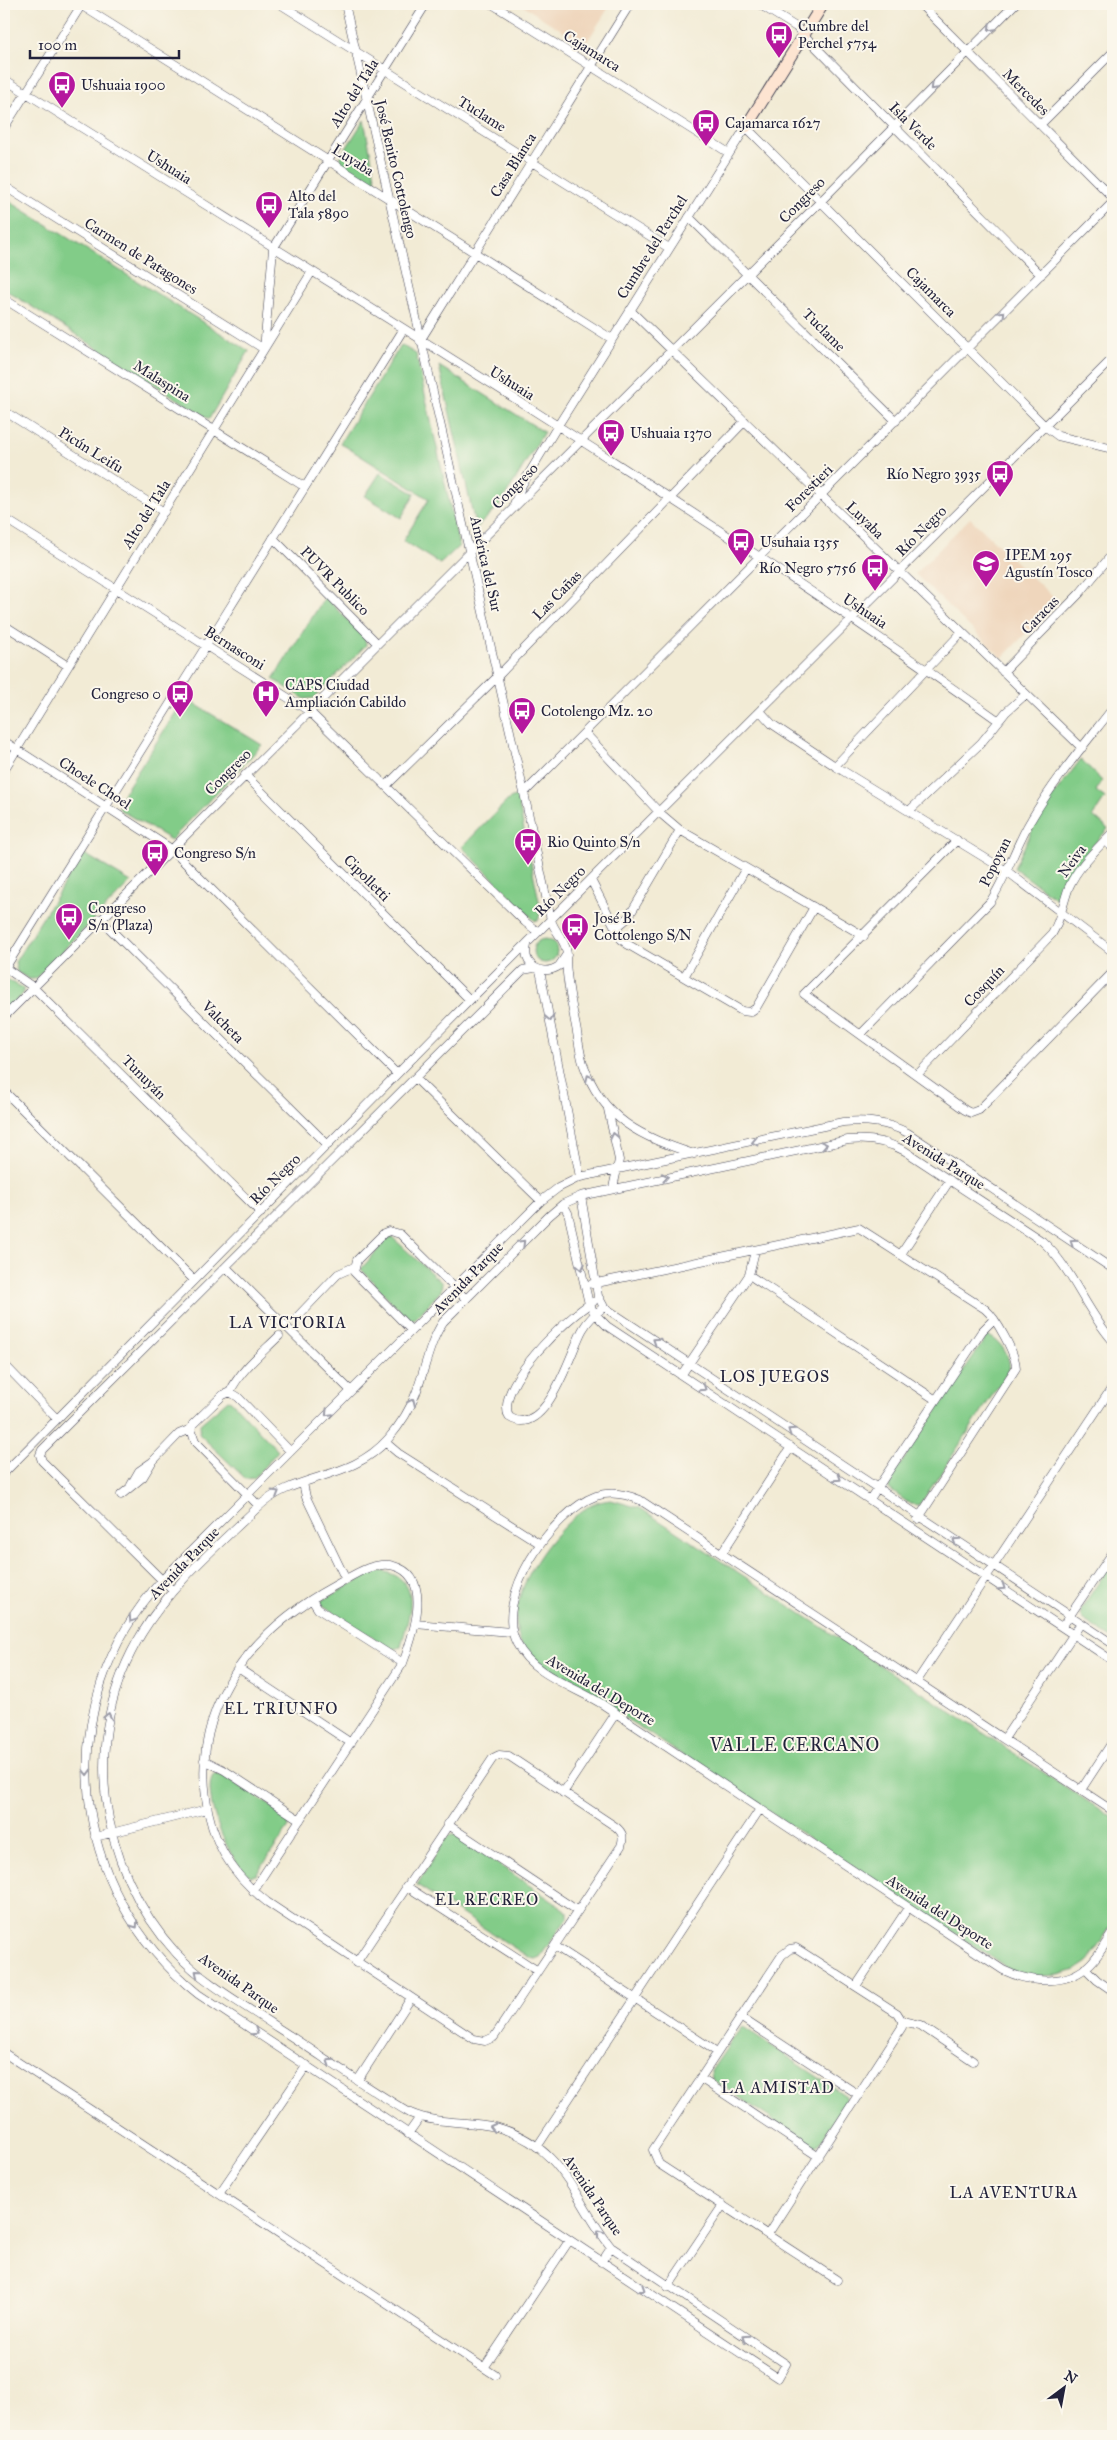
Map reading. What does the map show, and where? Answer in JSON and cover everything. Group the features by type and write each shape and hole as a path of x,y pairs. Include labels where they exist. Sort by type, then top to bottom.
{"main road":[{"name":"Cumbre del Perchel","path":"746,127 823,4"}],"street":[{"path":"4,128 81,4"},
{"name":"Luyaba","path":"81,4 612,339"},
{"name":"Tuclame","path":"280,4 669,248"},
{"name":"José Benito Cottolengo","path":"344,4 420,341"},
{"name":"Alto del Tala","path":"273,248 426,4"},
{"name":"Cajamarca","path":"492,4 729,153"},
{"name":"Casa Blanca","path":"420,341 630,4"},
{"name":"Isla Verde","path":"759,4 804,34 1041,276"},
{"name":"Mercedes","path":"920,4 1113,198"},
{"name":"Congreso","path":"4,1016 170,848 820,202 1015,4"},
{"path":"1040,125 1113,52"},
{"name":"Ushuaia","path":"4,79 557,427 759,557 928,670 999,721"},
{"name":"Cajamarca","path":"746,127 1046,427 1058,436 1113,449"},
{"name":"Cumbre del Perchel","path":"512,508 522,485 557,427 746,127"},
{"name":"Carmen de Patagones","path":"4,186 264,349"},
{"name":"Forestieri","path":"524,793 1113,202"},
{"name":"Tuclame","path":"689,217 896,421"},
{"path":"264,349 273,248"},
{"name":"Alto del Tala","path":"4,770 312,273"},
{"name":"Malaspina","path":"4,299 305,487"},
{"name":"Luyaba","path":"630,310 1082,748"},
{"path":"4,968 403,330"},
{"name":"América del Sur","path":"420,341 524,793 551,920 557,934"},
{"name":"Río Negro","path":"4,1473 470,1000 660,813 1113,358"},
{"name":"Picún Leifu","path":"4,411 164,512"},
{"name":"Las Cañas","path":"387,785 497,677 745,421"},
{"name":"Bernasconi","path":"4,518 309,711 387,785 525,922 538,932"},
{"name":"PUVR Publico","path":"273,538 377,643"},
{"name":"Caracas","path":"1003,672 1080,592 1113,553"},
{"path":"4,625 68,666"},
{"path":"836,766 962,632"},
{"path":"909,810 981,743 999,721 1026,695"},
{"name":"Popoyan","path":"861,1034 990,902 1008,872 1030,821 1113,708"},
{"path":"761,712 772,724 836,766 1008,872 1113,952"},
{"path":"585,733 660,813 680,830 864,936"},
{"name":"Choele Choel","path":"4,741 170,848 397,1074"},
{"name":"Cipolletti","path":"245,775 470,1000"},
{"path":"616,928 628,918 680,830"},
{"name":"Neiva","path":"1062,912 1069,887 1077,872 1113,832"},
{"path":"957,840 864,936 804,994 965,1110 972,1113 978,1110 1113,972"},
{"path":"1105,841 1113,848"},
{"path":"684,977 746,868"},
{"path":"591,880 626,944 742,1011 750,1012 756,1008 814,907"},
{"name":"Cosquín","path":"918,1075 1052,934 1060,921 1062,912"},
{"name":"Valcheta","path":"100,919 328,1145"},
{"path":"538,932 548,931 557,934 563,940 567,976 582,1061 593,1086 605,1103 623,1123 640,1134 696,1154"},
{"path":"527,945 525,952 528,961 537,969 549,971 559,966 566,954"},
{"name":"Tunuyán","path":"4,968 33,987 261,1212"},
{"path":"537,969 580,1177"},
{"name":"Río Negro","path":"162,1580 42,1461 40,1455 42,1450 523,970 537,969"},
{"path":"415,1078 541,1201"},
{"path":"4,1091 194,1280"},
{"path":"605,1103 616,1145 618,1170 613,1188"},
{"name":"Avenida Parque","path":"1113,1269 908,1133 894,1126 861,1120 580,1177 558,1188 541,1201 453,1288 162,1580 137,1612 117,1644 94,1710 88,1740 87,1778 95,1837 101,1859 118,1899 134,1925 169,1968 212,2004 778,2378 786,2364 668,2287 611,2247 594,2224 560,2167 537,2147 514,2134 495,2127 432,2121 399,2107 224,1992 178,1955 146,1914 135,1895 111,1833 105,1796 103,1754 112,1702 124,1666 133,1648 173,1590 259,1506 276,1492 352,1467 373,1454 385,1442 412,1403 439,1328 563,1204 580,1196 860,1138 895,1145 1035,1235 1049,1247 1068,1272 1093,1317 1113,1341"},
{"path":"720,1149 723,1166"},
{"path":"901,1254 950,1180"},
{"path":"580,1196 599,1298 604,1307 1113,1644"},
{"path":"563,1204 568,1212 590,1304 595,1314 607,1326 1113,1661"},
{"path":"585,1285 859,1228 985,1308 994,1319 1015,1359 1016,1368 912,1527"},
{"path":"411,1330 358,1277 354,1268 357,1260 384,1234 394,1232 400,1234 466,1299"},
{"path":"682,1374 749,1275 755,1251"},
{"path":"226,1267 350,1391"},
{"path":"297,1317 338,1274 354,1268"},
{"path":"749,1275 936,1400"},
{"path":"599,1298 546,1343 522,1369 507,1402 506,1408 510,1417 520,1421 530,1418 547,1403 559,1386 584,1327 604,1307"},
{"path":"870,1499 982,1331 994,1319"},
{"path":"121,1495 143,1477 152,1462 179,1434 191,1429 193,1424 223,1395 230,1392 237,1378 252,1362 260,1358 270,1344 279,1336"},
{"path":"4,1364 58,1419"},
{"path":"917,1681 1113,1386"},
{"path":"230,1392 238,1397 290,1451"},
{"path":"191,1429 195,1440 259,1506"},
{"path":"385,1442 539,1543"},
{"path":"722,1552 791,1447"},
{"path":"303,1483 306,1497 346,1580"},
{"path":"415,1624 511,1632 510,1622 522,1578 539,1543 569,1512 587,1500 610,1493 640,1500 722,1552 1113,1811"},
{"path":"1062,1627 1113,1552"},
{"path":"253,1891 403,1663 415,1624 417,1609 413,1580 402,1569 378,1565 346,1580 312,1600 274,1628 238,1668 216,1708 204,1760 207,1809 211,1825 225,1856 240,1879 253,1891 356,1963 474,2039 485,2041 494,2037 621,1846 623,1836 622,1832 616,1827 509,1756 499,1755 489,1762 356,1963"},
{"path":"162,1580 173,1590"},
{"path":"312,1600 318,1609 403,1663"},
{"path":"1004,1739 1081,1623"},
{"name":"Avenida del Deporte","path":"511,1632 522,1652 536,1668 616,1713 908,1908 1015,1976 1026,1979 1055,1980 1072,1975 1085,1968 1097,1956 1113,1932"},
{"path":"238,1668 351,1743"},
{"path":"563,1793 616,1713"},
{"path":"1081,1790 1113,1741"},
{"path":"204,1760 224,1770 300,1820"},
{"path":"95,1837 207,1809"},
{"path":"537,2147 760,1809"},
{"path":"447,1824 578,1911"},
{"path":"406,1886 538,1971"},
{"path":"856,1986 908,1908"},
{"path":"555,1946 717,2052"},
{"path":"768,2234 900,2032 902,2021 897,2013 801,1950 790,1949 782,1955 655,2145 654,2155 659,2164 838,2280"},
{"path":"1085,1968 1097,1980 1113,1991"},
{"path":"358,2080 411,1998"},
{"path":"740,2018 859,2095"},
{"path":"902,2021 920,2025 973,2061"},
{"path":"4,2052 495,2375"},
{"path":"219,2194 307,2065"},
{"path":"700,2078 819,2157"},
{"path":"408,2134 420,2117"},
{"path":"668,2287 723,2205"},
{"path":"484,2368 570,2241"},
{"path":"601,2262 611,2247"}],"shaded area":[{"path":"520,4 611,4 585,45"},
{"name":"IPEM 295 Agustín Tosco","path":"970,518 1057,601 1002,658 915,574"}],"green space":[{"path":"364,120 377,187 338,161"},
{"path":"4,198 249,351 209,419 4,289"},
{"path":"401,345 416,354 459,546 440,564 403,541 429,499 340,443"},
{"path":"439,366 544,432 500,505 476,528"},
{"path":"380,473 415,494 401,518 365,496"},
{"path":"325,597 365,638 366,645 314,698 305,699 273,679"},
{"path":"185,698 262,745 171,840 120,810 118,802"},
{"path":"1081,759 1102,781 1096,791 1105,798 1093,816 1108,829 1085,854 1073,871 1061,902 1014,868 1041,812"},
{"path":"517,796 541,910 538,921 534,920 462,847 508,800"},
{"path":"83,853 131,882 35,979 29,979 17,972 15,962"},
{"path":"545,939 554,942 557,951 554,960 545,963 536,960 533,951 536,942"},
{"path":"8,980 23,988 23,994 4,1014 4,981"},
{"path":"392,1237 442,1283 441,1291 412,1320 406,1317 361,1269 388,1238"},
{"path":"987,1336 996,1340 1004,1349 1009,1360 1009,1370 923,1500 919,1505 910,1504 889,1489 890,1480"},
{"path":"228,1400 278,1451 254,1478 246,1479 199,1434 200,1424"},
{"path":"611,1500 640,1508 1113,1818 1113,1923 1088,1962 1076,1970 1059,1975 1042,1976 1014,1972 584,1691 551,1674 530,1657 517,1632 517,1613 521,1592 530,1572 543,1552 572,1519 592,1505"},
{"path":"1113,1561 1113,1639 1082,1619 1080,1615 1082,1607"},
{"path":"382,1571 404,1582 409,1591 409,1612 401,1647 392,1650 321,1604 322,1600 372,1573"},
{"path":"214,1774 224,1776 285,1815 289,1827 256,1875 251,1876 234,1859 219,1828 210,1796 210,1783"},
{"path":"450,1835 456,1835 568,1912 568,1917 540,1957 530,1958 417,1885 446,1838"},
{"path":"742,2026 846,2096 846,2101 820,2143 816,2146 810,2145 712,2079 711,2071"}],"place":[{"name":"Cumbre del Perchel 5754","path":"779,59"},
{"name":"Ushuaia 1900","path":"62,109"},
{"name":"Cajamarca 1627","path":"706,147"},
{"name":"Alto del Tala 5890","path":"269,229"},
{"name":"Ushuaia 1370","path":"611,457"},
{"name":"Río Negro 3935","path":"1000,498"},
{"name":"Usuhaia 1355","path":"741,566"},
{"name":"IPEM 295 Agustín Tosco","path":"986,588"},
{"name":"Río Negro 5756","path":"875,592"},
{"name":"Congreso 0","path":"180,718"},
{"name":"CAPS Ciudad Ampliación Cabildo","path":"266,718"},
{"name":"Cotolengo Mz. 20","path":"522,735"},
{"name":"Rio Quinto S/n","path":"528,866"},
{"name":"Congreso S/n","path":"155,877"},
{"name":"Congreso S/n (Plaza)","path":"69,941"},
{"name":"José B. Cottolengo S/N","path":"575,951"}],"district":[{"name":"LA VICTORIA","path":"288,1322"},
{"name":"LOS JUEGOS","path":"775,1376"},
{"name":"EL TRIUNFO","path":"281,1708"},
{"name":"VALLE CERCANO","path":"795,1745"},
{"name":"EL RECREO","path":"487,1899"},
{"name":"LA AMISTAD","path":"778,2087"},
{"name":"LA AVENTURA","path":"1014,2192"}]}
